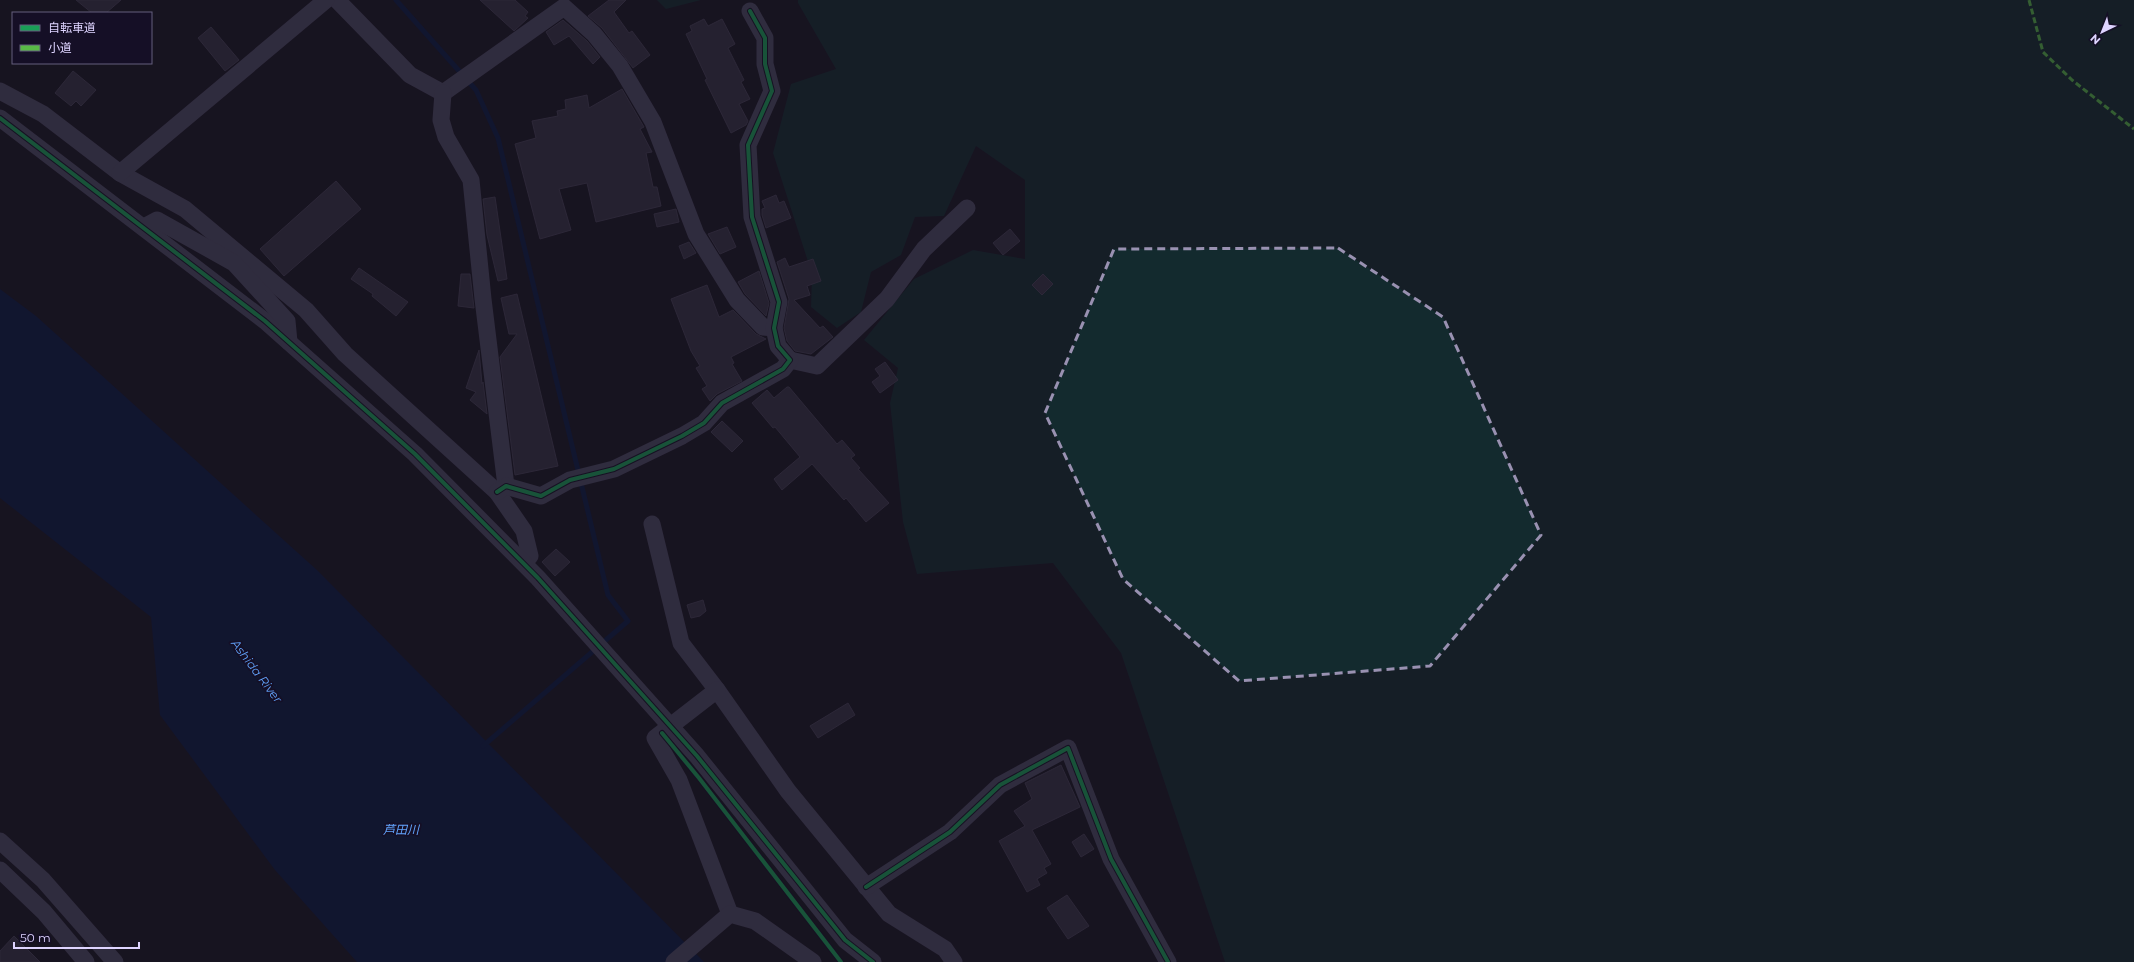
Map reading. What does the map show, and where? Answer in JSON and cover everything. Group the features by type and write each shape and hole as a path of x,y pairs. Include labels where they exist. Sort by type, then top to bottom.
{"street":[{"path":"120,173 326,0"},
{"path":"337,0 410,75 449,88"},
{"path":"502,489 471,180 446,137 441,120 449,88 564,7 594,34 620,66 653,122 696,234 736,300 763,328 774,328"},
{"path":"750,11 765,38 765,64 772,91 748,145 752,217 779,302 774,328 778,346 790,360 817,366 887,299 924,249 966,208"},
{"path":"0,91 43,114 120,173 185,209 237,259 287,321 289,342"},
{"path":"0,118 265,321 415,454 524,563 697,756 845,940 873,962"},
{"path":"144,227 157,220 237,259 306,310 345,354 502,489 524,531 530,556 524,563"},
{"path":"502,489 541,496 570,480 614,469 682,436 704,423 722,403 783,369 790,360"},
{"path":"652,524 681,643 717,690 788,791 889,914 945,949 954,962"},
{"path":"717,690 655,738 679,780 730,914"},
{"path":"866,887 950,832 1000,785 1068,748 1111,859 1168,962"},
{"path":"0,841 42,880 115,962"},
{"path":"0,870 44,912 86,962"},
{"path":"674,962 730,914"},
{"path":"730,914 755,921 813,962"}],"highlighted area":[{"path":"1338,248 1443,317 1541,535 1430,666 1239,681 1123,579 1045,413 1114,249"}],"green space":[{"path":"657,0 701,0 666,9"},
{"path":"798,0 2134,0 2134,962 1225,962 1121,653 1053,563 917,574 903,522 890,403 898,368 864,340 914,279 973,250 1025,259 1025,180 976,146 944,216 915,217 901,255 871,272 861,312 837,328 811,307 812,274 773,153 791,84 836,69 798,3"}],"water":[{"name":"芦田川","path":"0,289 36,316 318,571 704,962 357,962 275,870 160,715 151,617 0,498"}],"building":[{"path":"76,0 121,0 107,12 91,12"},
{"path":"480,0 515,0 528,12 525,16 528,18 514,31"},
{"path":"609,0 626,0 614,12 629,33 632,31 650,55 633,68 602,28 588,16"},
{"path":"704,19 708,26 722,19 735,44 728,48 744,80 741,82 750,99 739,104 748,121 746,125 731,133 705,80 707,79 686,34 692,31 690,26"},
{"path":"563,20 587,41 600,57 593,64 569,36 554,45 546,32"},
{"path":"211,27 239,60 225,71 198,38"},
{"path":"73,71 96,90 81,106 76,101 71,106 55,93"},
{"path":"622,89 644,127 640,129 652,152 646,153 653,187 657,187 661,206 596,222 587,183 559,189 571,230 540,239 515,144 536,138 532,121 558,116 557,111 566,109 565,100 587,95 589,108"},
{"path":"336,181 361,209 284,276 260,249"},
{"path":"776,195 779,203 784,201 791,218 766,228 762,215 762,209 765,208 762,201"},
{"path":"495,197 507,279 498,281 487,235 483,199"},
{"path":"676,209 679,222 657,227 654,214"},
{"path":"727,227 736,247 720,254 708,234"},
{"path":"1010,229 1020,241 1003,255 993,243"},
{"path":"689,242 696,253 684,259 679,246"},
{"path":"785,258 789,267 813,259 821,281 807,286 810,295 794,300 820,328 823,326 833,337 811,354 795,351 787,341 784,328 789,299 777,262"},
{"path":"359,268 408,302 396,316 372,296 373,294 351,279"},
{"path":"759,271 769,303 766,316 745,294 738,282"},
{"path":"461,274 470,274 474,308 458,306"},
{"path":"1043,274 1053,284 1042,295 1032,285"},
{"path":"707,285 719,317 733,310 756,334 766,339 731,357 734,363 732,364 742,381 717,394 710,401 702,389 707,386 696,368 700,366 691,351 671,299"},
{"path":"517,294 558,466 515,475 500,357 517,334 509,334 501,298"},
{"path":"479,350 482,384 483,382 487,414 470,400 476,392 466,388"},
{"path":"885,362 898,380 880,393 872,382 880,376 875,369"},
{"path":"789,387 837,444 842,440 855,455 851,458 860,468 858,469 889,503 866,522 846,498 844,500 812,464 782,490 774,479 800,457 775,427 773,428 752,403 767,390 774,398"},
{"path":"722,421 743,441 732,452 711,432"},
{"path":"556,549 570,562 555,576 542,562"},
{"path":"703,600 706,611 700,616 691,618 687,605"},
{"path":"848,703 855,715 818,738 810,726"},
{"path":"1061,765 1080,807 1032,830 1051,864 1044,868 1047,873 1037,879 1040,885 1027,892 999,841 1025,826 1014,811 1032,799 1025,783"},
{"path":"1084,834 1094,849 1081,857 1072,842"},
{"path":"1067,895 1089,926 1068,939 1047,908"},
{"path":"14,936 40,962 0,962 0,951"}],"waterway":[{"path":"396,0 476,90 498,138 608,595 628,621 483,746"}],"marked path":[{"path":"2029,0 2043,52 2072,80 2134,129"}],"cycle path":[{"path":"497,492 506,486 541,496 570,480 614,469 682,436 704,423 722,403 783,369 790,360 778,346 774,328 779,302 752,217 748,145 772,91 765,64 765,38 750,11"},
{"path":"0,118 265,321 415,454 538,578 697,756 845,940 873,962"},
{"path":"662,733 699,778 841,962"},
{"path":"866,887 950,832 1000,785 1068,748 1111,859 1168,962"}],"water label":[{"name":"Ashida River","path":"257,671"}]}
